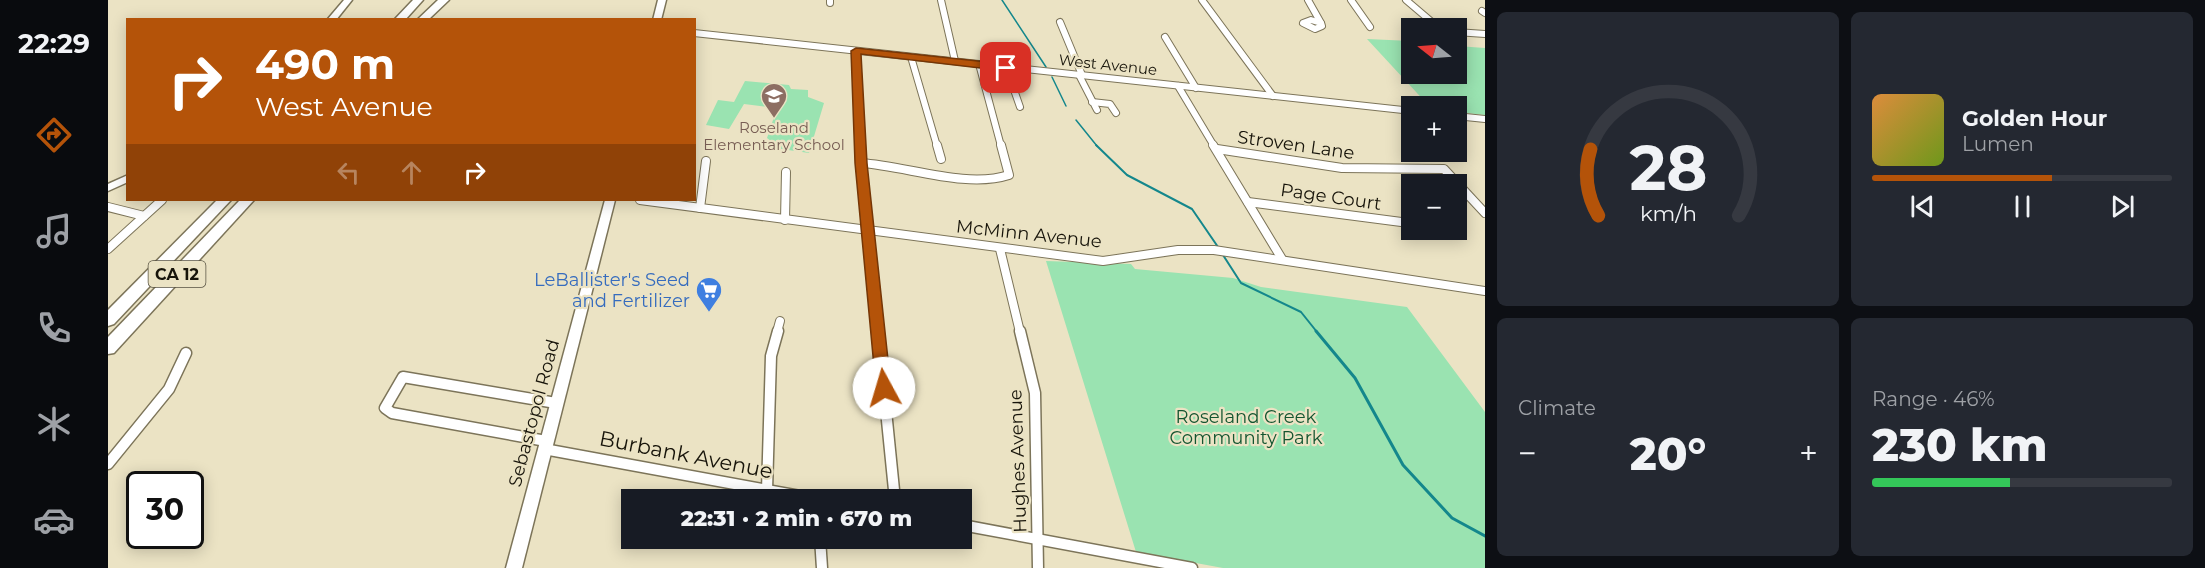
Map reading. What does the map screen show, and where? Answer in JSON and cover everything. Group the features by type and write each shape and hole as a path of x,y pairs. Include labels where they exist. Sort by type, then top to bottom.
{"highway":[{"path":"396,18 410,0"},
{"path":"401,18 418,0"},
{"path":"418,18 434,0"},
{"path":"424,18 444,0"},
{"name":"CA 12","path":"108,320 223,201"},
{"name":"CA 12","path":"108,348 246,201"}],"main road":[{"path":"333,18 348,0"},
{"path":"658,18 662,0"},
{"path":"108,188 126,179"},
{"name":"Sebastopol Road","path":"514,568 610,201"}],"street":[{"path":"941,0 955,62"},
{"path":"1202,0 1273,96"},
{"path":"1308,0 1321,22"},
{"path":"1351,0 1370,27"},
{"path":"1406,0 1427,18"},
{"path":"1060,22 1080,75 1097,110"},
{"name":"West Avenue","path":"696,33 1401,110"},
{"path":"1467,33 1485,34"},
{"path":"1165,36 1196,88"},
{"path":"856,51 861,163 894,489"},
{"path":"911,57 941,159"},
{"path":"861,163 894,165 947,175 1003,178 1009,175 979,64"},
{"path":"1006,68 1020,106"},
{"path":"1178,86 1282,259"},
{"path":"1092,102 1110,104 1116,113"},
{"path":"1467,117 1485,119"},
{"name":"Stroven Lane","path":"1216,149 1342,168 1444,169 1485,213"},
{"path":"700,208 706,161"},
{"path":"785,220 786,172"},
{"path":"108,249 161,201"},
{"name":"McMinn Avenue","path":"648,201 1103,261 1178,250 1214,249 1485,291"},
{"name":"Page Court","path":"1248,202 1401,222"},
{"path":"108,207 144,216"},
{"name":"Hughes Avenue","path":"1000,249 1035,393 1038,568"},
{"path":"767,489 771,356 780,321"},
{"path":"108,464 169,389 186,353"},
{"name":"Burbank Avenue","path":"556,403 403,376 385,408 545,445 762,489"},
{"path":"972,527 1192,568"},
{"path":"821,549 822,568"}],"green space":[{"path":"1367,39 1401,41 1401,76"},
{"path":"1467,47 1485,48 1485,115 1467,113 1467,96 1420,96 1409,84 1467,84"},
{"path":"745,81 789,85 791,89 808,90 808,97 824,103 809,153 781,149 767,138 777,108 744,104 729,129 706,125 718,100 734,102"},
{"name":"Roseland Creek Community Park","path":"1046,261 1131,264 1135,269 1233,278 1261,287 1407,307 1485,412 1485,568 1223,568 1136,552"}],"waterway":[{"path":"1002,0 1046,67"},
{"path":"1052,77 1066,106"},
{"path":"1076,120 1097,146"},
{"path":"1097,146 1127,175 1192,209 1218,247"},
{"path":"1223,255 1241,283 1301,312 1317,332"},
{"path":"1316,331 1355,378 1403,465 1452,518 1485,536"}],"place":[{"name":"Roseland Elementary School","path":"774,119"},
{"name":"LeBallister's Seed and Fertilizer","path":"709,313"}],"route":[{"path":"884,388 861,163 858,111 860,99 856,51 1006,68"}]}
